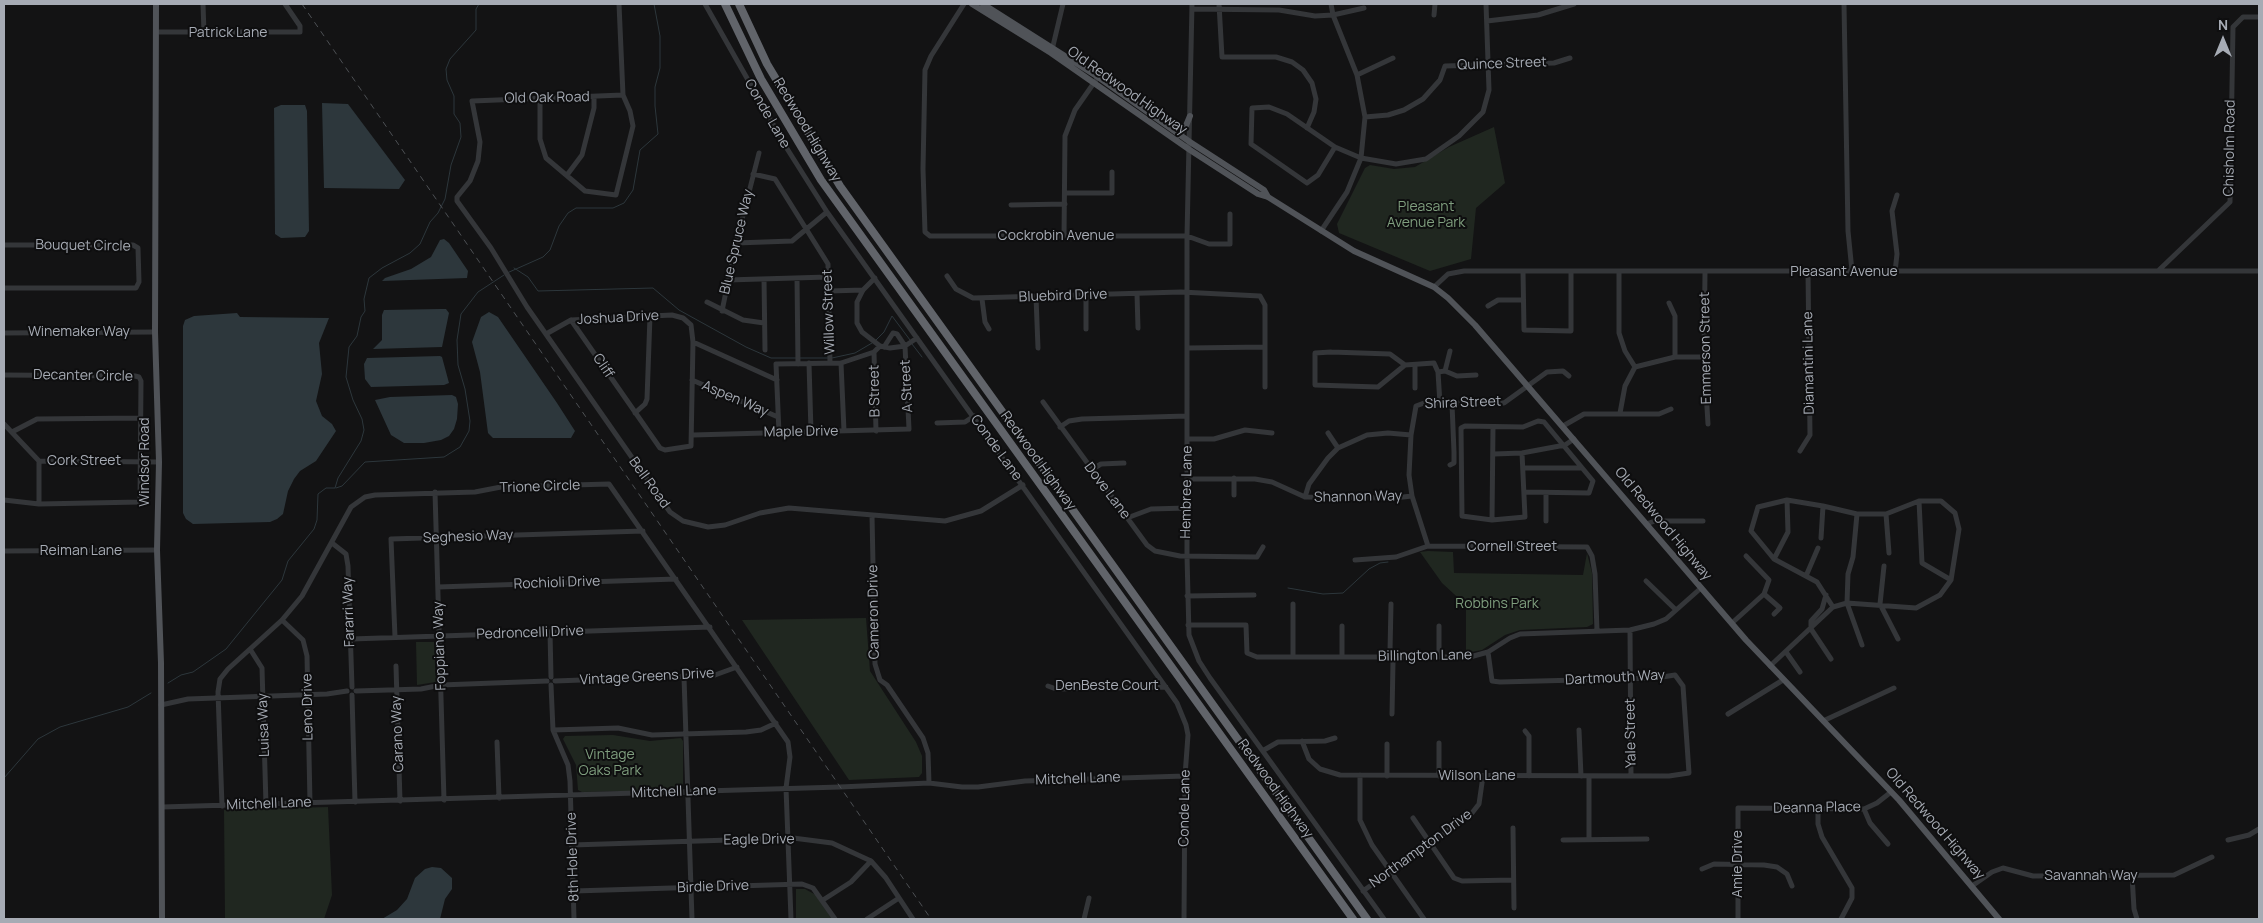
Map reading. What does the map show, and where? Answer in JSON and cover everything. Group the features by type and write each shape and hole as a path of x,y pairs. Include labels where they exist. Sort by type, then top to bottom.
{"highway":[{"path":"720,4 751,59"},
{"name":"Redwood Highway","path":"725,4 751,59 821,180 1353,919"},
{"name":"Redwood Highway","path":"739,4 791,108 840,186 1366,919"},
{"path":"744,4 762,53"}],"main road":[{"name":"Windsor Road","path":"156,4 154,116 155,332 159,462 157,550 161,705 162,919"},
{"name":"Old Redwood Highway","path":"972,4 1052,50"},
{"name":"Old Redwood Highway","path":"983,4 1179,135 1190,146"},
{"name":"Old Redwood Highway","path":"1096,80 1190,146 1264,190 1268,197 1372,260 1434,287 1462,310 1701,588 1783,680 1891,792 1999,919"},
{"path":"1179,135 1185,128 1190,116"}],"street":[{"path":"204,4 204,33"},
{"name":"Patrick Lane","path":"156,32 300,32 300,26 285,4"},
{"path":"540,98 542,149 546,158 575,184 586,191 616,195 633,126 630,111 623,96 618,4"},
{"name":"Conde Lane","path":"705,4 786,147 827,212 875,278 911,342 974,416 1177,703 1188,735 1185,776 1184,919"},
{"name":"Cockrobin Avenue","path":"964,4 931,56 925,70 923,169 925,232 930,236 1188,236 1209,244 1230,244 1230,214"},
{"path":"1052,50 1063,4"},
{"path":"1321,230 1347,192 1361,158 1365,117 1357,75 1333,15 1331,4"},
{"path":"1434,15 1435,4"},
{"path":"1335,147 1318,175 1307,183 1252,144 1252,108 1269,107 1286,114 1335,147 1361,158 1404,164 1426,159 1459,136 1483,112 1489,90 1486,4"},
{"path":"1487,21 1538,15 1574,4"},
{"path":"1844,4 1848,236 1852,271"},
{"path":"1192,6 1280,7 1315,16 1333,15 1364,8"},
{"name":"Hembree Lane","path":"1192,6 1188,236 1188,625 1198,660 1384,919"},
{"path":"1220,7 1222,57 1276,57 1292,62 1303,70 1312,83 1316,99 1314,112 1307,128"},
{"name":"Chisholm Road","path":"2160,270 2230,202 2233,27 2243,17 2259,17"},
{"path":"1357,75 1393,58"},
{"name":"Quince Street","path":"1365,117 1388,115 1411,106 1423,98 1440,80 1445,66 1554,63 1570,58"},
{"path":"1064,236 1065,136 1068,125 1096,80"},
{"name":"Old Oak Road","path":"457,197 470,181 478,162 480,142 472,101 623,96"},
{"path":"567,175 584,149 594,97"},
{"name":"Blue Spruce Way","path":"722,311 736,243 759,153"},
{"path":"1065,193 1112,193 1112,172"},
{"name":"Willow Street","path":"753,174 775,178 828,264 830,362"},
{"path":"1895,272 1897,254 1892,211 1897,195"},
{"name":"Bell Road","path":"457,197 459,204 546,334 664,506 683,521 699,526 715,527 778,509 789,508 923,521 956,519 969,516 994,504 1023,485"},
{"path":"1012,205 1064,204"},
{"path":"736,243 792,241 827,212"},
{"name":"Bouquet Circle","path":"4,245 133,245 138,248 139,282 136,288 4,288"},
{"path":"1523,271 1524,330 1571,330 1571,271"},
{"path":"1619,271 1619,333 1625,351 1636,367"},
{"name":"Pleasant Avenue","path":"1434,287 1441,279 1454,272 2259,271"},
{"name":"Diamantini Lane","path":"1800,451 1810,435 1808,272"},
{"name":"Emmerson Street","path":"1705,273 1704,357 1708,424"},
{"name":"Bluebird Drive","path":"947,276 965,296 982,299 1188,292 1260,296 1265,306 1265,347"},
{"path":"728,280 828,277"},
{"path":"797,278 798,363"},
{"path":"875,278 863,290 857,302 857,323 862,332 880,346"},
{"path":"764,280 765,350"},
{"path":"829,291 863,290"},
{"path":"1137,294 1138,328"},
{"path":"1036,296 1038,348"},
{"path":"1086,296 1086,329"},
{"path":"982,299 985,322 989,329"},
{"path":"1488,306 1498,300 1523,300"},
{"path":"707,302 743,320 764,323"},
{"path":"1669,303 1674,316 1675,357"},
{"name":"Joshua Drive","path":"546,334 571,320 672,315 683,318 691,326 693,342"},
{"path":"634,413 646,404 648,399 650,316"},
{"name":"Cliff","path":"571,320 660,448 665,450 692,446 693,435"},
{"name":"Winemaker Way","path":"4,333 155,332"},
{"name":"A Street","path":"880,346 894,333 911,342 909,429"},
{"path":"693,435 693,342 777,380"},
{"path":"779,432 776,364 841,363 874,352 880,346 911,342"},
{"path":"1188,348 1265,347 1265,388"},
{"path":"1445,371 1450,351"},
{"name":"B Street","path":"874,352 876,431"},
{"path":"1405,365 1378,387 1315,385 1315,353 1390,354 1405,365 1434,363 1438,372 1440,404"},
{"path":"1620,413 1625,386 1636,367 1675,357 1704,357"},
{"path":"841,363 844,431"},
{"path":"809,364 811,432"},
{"path":"1415,365 1415,388"},
{"path":"1438,372 1445,371 1457,376 1476,375"},
{"name":"Shira Street","path":"1428,546 1412,496 1410,475 1411,436 1416,406 1424,403 1504,403 1547,372 1562,371 1570,376"},
{"name":"Decanter Circle","path":"4,375 139,377 141,381 140,502 136,504 39,504 4,500"},
{"name":"Aspen Way","path":"692,380 778,417"},
{"name":"Dove Lane","path":"1043,402 1147,545 1155,551 1187,556"},
{"path":"1450,466 1454,463 1452,404"},
{"path":"1562,426 1584,414 1659,414 1671,410"},
{"path":"936,423 965,422 974,416"},
{"path":"1060,426 1069,421 1082,419 1187,416"},
{"path":"12,432 26,423 37,419 141,418"},
{"path":"1522,453 1525,517 1492,520 1462,516 1462,428 1470,425 1523,427 1538,421 1547,425 1565,445 1580,468 1589,474 1593,481 1589,493 1525,492"},
{"path":"4,424 39,461 39,504"},
{"path":"1492,520 1493,427"},
{"name":"Maple Drive","path":"693,435 909,429"},
{"path":"1188,440 1214,439 1245,430 1272,433"},
{"path":"1328,433 1338,448"},
{"path":"1305,497 1309,484 1328,458 1338,448 1352,439 1388,433 1411,436"},
{"path":"1494,454 1522,453 1565,445 1574,439"},
{"name":"Cork Street","path":"39,461 159,462"},
{"path":"1091,470 1102,464 1124,463"},
{"path":"1523,468 1580,468"},
{"name":"Shannon Way","path":"1188,478 1234,478 1272,482 1305,497 1394,498 1412,496"},
{"path":"1234,478 1234,495"},
{"name":"Trione Circle","path":"222,806 218,698 220,679 282,620 302,596 351,507 365,498 376,495 475,492 501,487 609,484 788,742 790,757 786,788 791,919"},
{"name":"Foppiano Way","path":"435,492 444,800"},
{"path":"1546,493 1546,521"},
{"path":"1774,560 1788,532 1787,500"},
{"path":"1770,666 1833,607 1847,603 1916,608 1940,594 1950,580 1959,529 1954,513 1941,501 1919,501 1886,514 1857,514 1787,500 1758,507 1751,531 1774,560 1817,582 1833,607"},
{"path":"1919,501 1922,563 1950,580"},
{"path":"1820,538 1823,506"},
{"path":"1127,518 1151,509 1187,508"},
{"path":"1857,514 1853,558 1848,574 1847,603 1862,645"},
{"path":"1886,514 1889,553"},
{"name":"Cameron Drive","path":"872,515 875,664 880,680 887,685 923,738 928,753 929,782"},
{"path":"1646,524 1652,522 1703,521"},
{"name":"Seghesio Way","path":"395,637 391,539 643,531"},
{"name":"Fararri Way","path":"332,543 346,554 347,560 355,802"},
{"name":"Cornell Street","path":"1355,560 1396,557 1428,546 1587,548 1592,556 1595,574 1597,630"},
{"path":"1187,556 1257,557 1263,547"},
{"path":"1806,576 1818,548"},
{"name":"Reiman Lane","path":"4,551 157,550"},
{"path":"1732,623 1764,594 1768,580 1746,556"},
{"path":"1884,566 1880,604 1898,638"},
{"name":"Rochioli Drive","path":"438,587 676,579"},
{"path":"1646,581 1676,610"},
{"name":"Billington Lane","path":"1188,625 1246,625 1248,653 1257,657 1470,657 1488,652 1520,634 1630,630 1654,624 1666,619 1701,588"},
{"path":"1764,594 1780,608 1774,614"},
{"path":"1187,596 1254,595"},
{"path":"1826,596 1822,609 1811,620 1811,628 1831,659"},
{"path":"1293,604 1293,657"},
{"path":"1390,604 1393,662 1392,714"},
{"name":"Leno Drive","path":"282,620 303,640 307,656 310,803"},
{"path":"1342,626 1342,657"},
{"path":"1439,626 1439,657"},
{"name":"Pedroncelli Drive","path":"351,639 710,627"},
{"name":"Yale Street","path":"1630,630 1631,776"},
{"path":"550,632 553,730 618,728 652,735 746,732 761,730 776,723"},
{"name":"Luisa Way","path":"250,649 262,668 266,804"},
{"name":"Dartmouth Way","path":"1488,652 1492,681 1500,682 1630,678 1675,674 1683,686 1689,773 1669,776"},
{"path":"1786,652 1800,672"},
{"name":"Carano Way","path":"396,666 400,801"},
{"name":"Vintage Greens Drive","path":"161,705 188,699 421,689 441,685 715,675 737,667"},
{"path":"684,677 692,919"},
{"path":"1728,714 1783,680"},
{"name":"DenBeste Court","path":"1048,686 1056,689 1166,687"},
{"path":"1823,721 1894,688"},
{"name":"8th Hole Drive","path":"553,730 568,765 571,796 574,919"},
{"path":"1579,730 1581,776"},
{"path":"1525,731 1529,736 1530,776"},
{"path":"1264,750 1278,742 1325,741 1335,738"},
{"name":"Wilson Lane","path":"1302,741 1309,759 1320,769 1330,773 1388,776 1669,776"},
{"path":"497,742 499,798"},
{"path":"1439,743 1439,776"},
{"path":"1387,744 1388,776"},
{"path":"1360,775 1360,820 1372,845 1424,919"},
{"name":"Mitchell Lane","path":"162,807 571,796 929,782 962,788 1026,780 1185,776"},
{"name":"Northampton Drive","path":"1364,891 1472,813 1479,804 1483,776"},
{"path":"1589,776 1589,838"},
{"name":"Deanna Place","path":"1738,808 1864,810 1878,803 1891,792"},
{"name":"Amie Drive","path":"1738,808 1738,919"},
{"path":"1818,809 1818,824 1822,837 1852,888 1852,898 1842,919"},
{"path":"1864,810 1870,823 1888,844"},
{"path":"1413,818 1454,878 1462,881 1513,880"},
{"path":"1512,828 1514,908"},
{"path":"2228,840 2249,836 2259,830"},
{"name":"Eagle Drive","path":"572,845 788,838 832,844 871,862 886,878 913,919"},
{"path":"1563,840 1589,838 1647,839"},
{"name":"Savannah Way","path":"1972,886 1992,872 2003,868 2032,876 2174,875 2212,856"},
{"path":"823,900 851,882 871,862"},
{"path":"1702,869 1714,864 1777,867 1787,874 1792,886"},
{"path":"2132,876 2134,909 2137,919"},
{"name":"Birdie Drive","path":"574,891 802,884 813,888 835,919"},
{"path":"867,919 899,898"},
{"path":"1084,919 1089,898"}],"green space":[{"name":"Pleasant Avenue Park","path":"1494,127 1505,183 1476,208 1471,259 1430,271 1339,233 1337,224 1365,168 1370,165 1394,169 1415,167 1449,147"},
{"name":"Robbins Park","path":"1420,552 1453,552 1454,573 1583,575 1587,553 1592,573 1593,624 1587,627 1520,630 1505,635 1482,650 1466,653 1466,605 1442,583"},
{"path":"866,618 870,671 916,742 922,756 922,773 919,777 849,780 742,620"},
{"path":"416,642 434,642 436,682 417,685"},
{"name":"Vintage Oaks Park","path":"613,735 650,741 681,738 683,741 683,790 582,792 578,790 576,765 563,739 565,736"},
{"path":"328,807 332,895 324,919 225,919 224,810"},
{"path":"796,889 805,889 816,895 833,919 796,919"}],"shaded area":[{"path":"322,103 348,104 405,180 399,189 324,188"},
{"path":"281,105 305,105 307,111 309,231 305,237 281,238 275,234 274,108"},
{"path":"444,239 449,243 468,271 467,278 382,281 385,278 411,269 431,257 440,240"},
{"path":"446,309 449,313 442,347 373,349 382,340 382,315 384,310"},
{"path":"489,312 498,317 557,403 575,431 571,438 493,438 488,433 480,372 472,342 481,317"},
{"path":"237,313 240,317 329,318 319,343 322,374 316,401 322,416 332,424 336,431 316,461 300,471 294,479 288,491 283,514 277,519 270,522 193,524 186,519 183,513 183,326 185,320 194,316"},
{"path":"442,357 449,383 444,385 371,387 365,379 364,364 367,358"},
{"path":"452,395 456,397 458,404 454,429 449,436 441,440 424,443 404,443 391,435 375,400 390,397"},
{"path":"432,867 441,868 452,878 452,889 445,899 440,919 382,919 397,910 407,899 415,878 425,869"}],"waterway":[{"path":"168,683 181,675 193,672 226,649 282,580 288,561 314,529 317,520 318,494 326,488 335,488 338,478 361,441 364,430 362,419 353,400 346,377 349,347 357,336 361,317 365,311 364,299 369,278 382,268 410,253 420,244 430,222 438,213 445,199 451,165 461,137 460,123 454,114 454,96 447,80 446,69 450,59 476,30 476,9 479,4"},
{"path":"507,273 543,257 550,250 559,226 568,213 576,208 613,208 624,203 633,190 640,150 658,134 655,87 660,68 660,36 654,4"},
{"path":"514,268 528,277 538,291 653,288 679,310 746,347 771,358 796,358"},
{"path":"336,488 342,486 365,462 444,457 460,447 469,431 470,421 465,389 458,365 457,340 461,314 478,292 504,275"},
{"path":"875,341 884,332 892,316 910,340"},
{"path":"832,358 855,353 872,343"},
{"path":"912,344 922,357"},
{"path":"800,358 828,358"},
{"path":"1288,588 1323,594 1343,593 1369,569 1380,563 1388,562"},
{"path":"4,778 38,739 60,727 128,707 151,693"}],"railway":[{"path":"302,4 931,919"}]}
